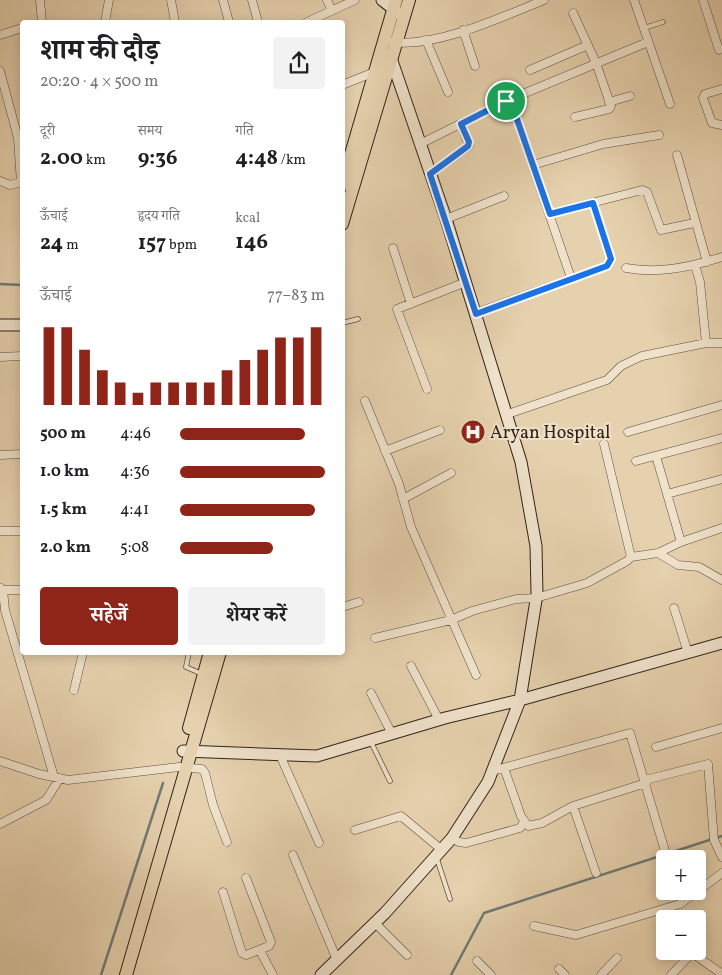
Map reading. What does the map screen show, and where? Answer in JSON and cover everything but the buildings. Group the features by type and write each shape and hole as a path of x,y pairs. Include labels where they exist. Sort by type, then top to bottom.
{"main road":[{"path":"345,214 390,62 387,41 404,17 409,0"},
{"path":"345,174 374,72 387,41 394,5"},
{"path":"126,975 187,751 215,655"},
{"path":"117,975 183,767"}],"street":[{"path":"40,0 41,20"},
{"path":"105,20 109,0"},
{"path":"171,0 175,20"},
{"path":"223,0 228,20"},
{"path":"252,0 257,20"},
{"path":"327,0 332,11"},
{"path":"312,20 355,0"},
{"path":"382,0 394,5 404,17"},
{"path":"387,41 416,43 463,30 544,0"},
{"path":"634,0 670,104"},
{"path":"703,0 719,50"},
{"path":"574,13 596,62 609,102 609,109 575,117"},
{"path":"0,34 20,29"},
{"path":"463,30 475,66"},
{"path":"426,40 448,92"},
{"path":"420,144 506,101 648,42"},
{"path":"530,70 588,45"},
{"path":"320,975 375,923 439,853 452,838 488,782 520,700 536,598 536,546 521,462 508,414 446,219 390,62 374,72 345,84"},
{"path":"0,71 18,138 20,160"},
{"path":"722,89 705,94 703,98 712,123 722,125"},
{"path":"609,102 630,96"},
{"path":"506,101 512,105 571,278"},
{"path":"430,174 468,146 469,142 461,124"},
{"path":"533,165 603,144 659,135"},
{"path":"676,155 694,223 707,262"},
{"path":"0,181 10,185 20,182"},
{"path":"550,214 645,190 661,230 694,223"},
{"path":"446,219 504,196"},
{"path":"476,314 607,266 610,262 593,203"},
{"path":"393,248 411,304"},
{"path":"626,268 657,272 695,265 722,257"},
{"path":"695,265 700,282 706,343"},
{"path":"427,389 397,310 466,282"},
{"path":"0,326 20,325"},
{"path":"508,414 607,380 621,366 642,356 706,343 722,343"},
{"path":"0,357 20,356"},
{"path":"365,401 386,451 411,527 476,675"},
{"path":"628,432 722,405"},
{"path":"386,451 440,430"},
{"path":"636,461 722,438"},
{"path":"604,444 631,557"},
{"path":"0,454 20,454"},
{"path":"656,456 681,542"},
{"path":"403,499 451,473"},
{"path":"668,494 722,479"},
{"path":"375,638 451,620 472,611 516,599 536,598 588,583 631,557 658,553 681,542 722,528"},
{"path":"0,531 20,530"},
{"path":"658,553 678,565 699,567 722,580"},
{"path":"0,824 46,800 57,777 2,612 2,589 20,590"},
{"path":"345,606 359,602"},
{"path":"674,608 688,653"},
{"path":"187,751 317,756 439,720 520,700 722,643"},
{"path":"74,690 82,655"},
{"path":"411,666 439,720"},
{"path":"371,693 392,734"},
{"path":"656,747 722,728"},
{"path":"492,771 630,733 665,850"},
{"path":"280,755 319,843"},
{"path":"0,761 68,780 183,767 204,770 213,805 227,842"},
{"path":"504,768 524,822 528,826 534,826 573,806 708,764 714,840 722,857"},
{"path":"573,806 596,873"},
{"path":"355,830 401,816 439,853"},
{"path":"452,838 466,843 520,828 524,822"},
{"path":"293,855 337,960"},
{"path":"706,885 722,873"},
{"path":"223,892 242,952 246,955 269,946 271,942 246,878"},
{"path":"534,926 576,935 680,904 685,900"},
{"path":"375,923 406,955"},
{"path":"260,951 273,975"},
{"path":"671,975 692,953 722,974"},
{"path":"601,975 617,958"},
{"path":"477,961 491,975"}],"lane":[{"path":"644,28 663,22"},
{"path":"345,322 358,319"},
{"path":"188,655 186,667 209,676"},
{"path":"370,740 390,781"},
{"path":"439,853 450,899"}],"waterway":[{"path":"0,284 20,285"},
{"path":"101,975 163,783"},
{"path":"451,975 484,913 722,836"}],"place":[{"name":"Aryan Hospital","path":"473,432"}],"route":[{"path":"506,101 512,105 550,214 593,203 611,259 607,266 476,314 430,174 468,146 469,142 461,124 506,101"}]}
